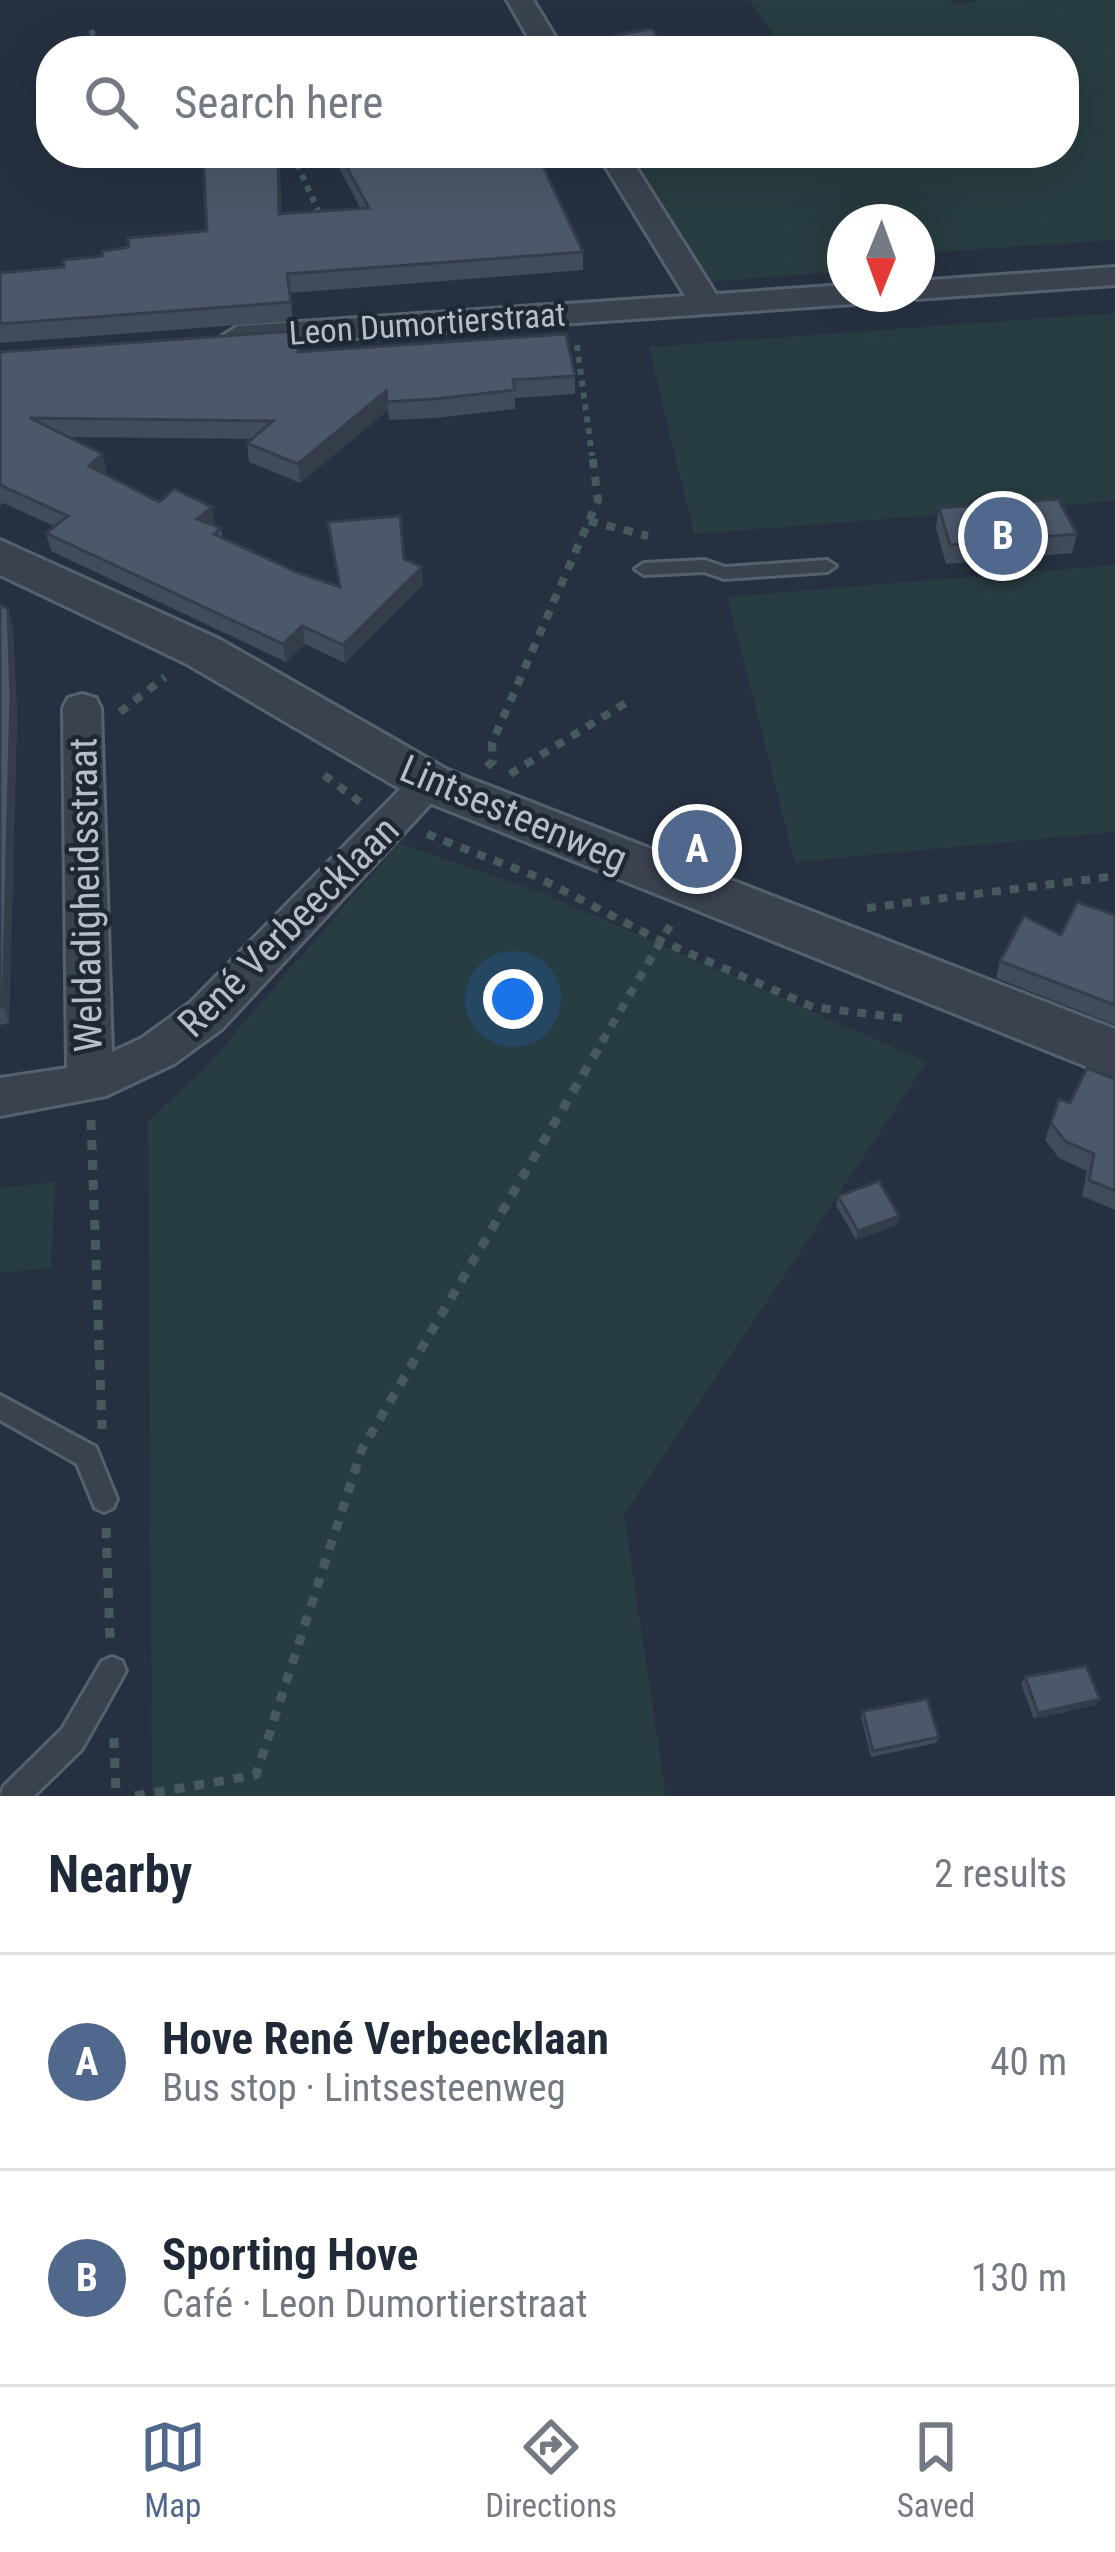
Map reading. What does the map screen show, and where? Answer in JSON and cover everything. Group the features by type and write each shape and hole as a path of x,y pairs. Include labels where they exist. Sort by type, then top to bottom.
{"street":[{"path":"520,0 541,36"},
{"path":"621,168 706,304"},
{"path":"935,289 1115,276"},
{"name":"Leon Dumortierstraat","path":"198,340 827,296"},
{"name":"Lintsesteenweg","path":"0,556 202,651 434,811 1115,1054"},
{"name":"Weldadigheidsstraat","path":"81,725 90,1083"},
{"name":"René Verbeecklaan","path":"0,1097 90,1083 158,1051 206,1016 434,811"}],"lane":[{"path":"644,569 705,566 724,573 827,566"},
{"path":"0,1407 88,1456 104,1499"},
{"path":"14,1796 72,1739 112,1671"}],"path":[{"path":"91,30 94,36"},
{"path":"299,168 328,233"},
{"path":"487,767 493,761 492,743 598,500 573,314"},
{"path":"589,521 648,536"},
{"path":"81,725 202,651"},
{"path":"508,775 629,701"},
{"path":"134,1796 256,1775 362,1449 659,940 537,877 434,811"},
{"path":"846,912 1025,884 1115,876"}],"green space":[{"path":"749,0 951,0 956,5 977,0 1115,0 1115,240 935,252 935,204 827,204 827,272 708,282 638,168 1079,168 1079,36 774,36"},
{"path":"1115,313 1115,501 694,534 649,347"},
{"path":"1115,565 1115,832 795,862 727,597"},
{"path":"399,843 548,895 927,1062 624,1515 666,1796 152,1796 148,1121 204,1069"},
{"path":"55,1182 51,1268 0,1273 0,1188"}],"building":[{"path":"652,29 656,36 616,36"},
{"path":"204,168 278,168 279,214 369,208 347,168 544,168 583,252 287,274 291,302 0,324 0,273 64,267 63,260 102,256 103,251 129,247 128,238 207,231"},
{"path":"295,331 298,352 566,334 575,376 513,380 515,390 435,399 387,402 386,391 298,464 247,443 273,421 30,418 103,454 89,466 159,502 174,489 212,507 197,519 221,528 214,534 340,587 328,522 400,516 404,559 422,567 343,645 302,626 283,644 46,533 68,516 0,485 0,352"},
{"path":"1058,499 1077,534 950,545 939,508"},
{"path":"0,605 8,609 11,697 0,1007"},
{"path":"1077,902 1115,915 1115,1005 1000,961 1024,916 1061,935"},
{"path":"1087,1068 1115,1079 1115,1191 1089,1180 1094,1154 1065,1141 1051,1123 1059,1099 1070,1103"},
{"path":"879,1181 899,1216 858,1231 838,1196"},
{"path":"1086,1666 1100,1699 1038,1713 1025,1677"},
{"path":"927,1699 939,1737 873,1751 863,1711"}],"place":[{"name":"Sporting Hove","path":"1003,536"},
{"name":"Hove René Verbeecklaan","path":"697,849"}]}
